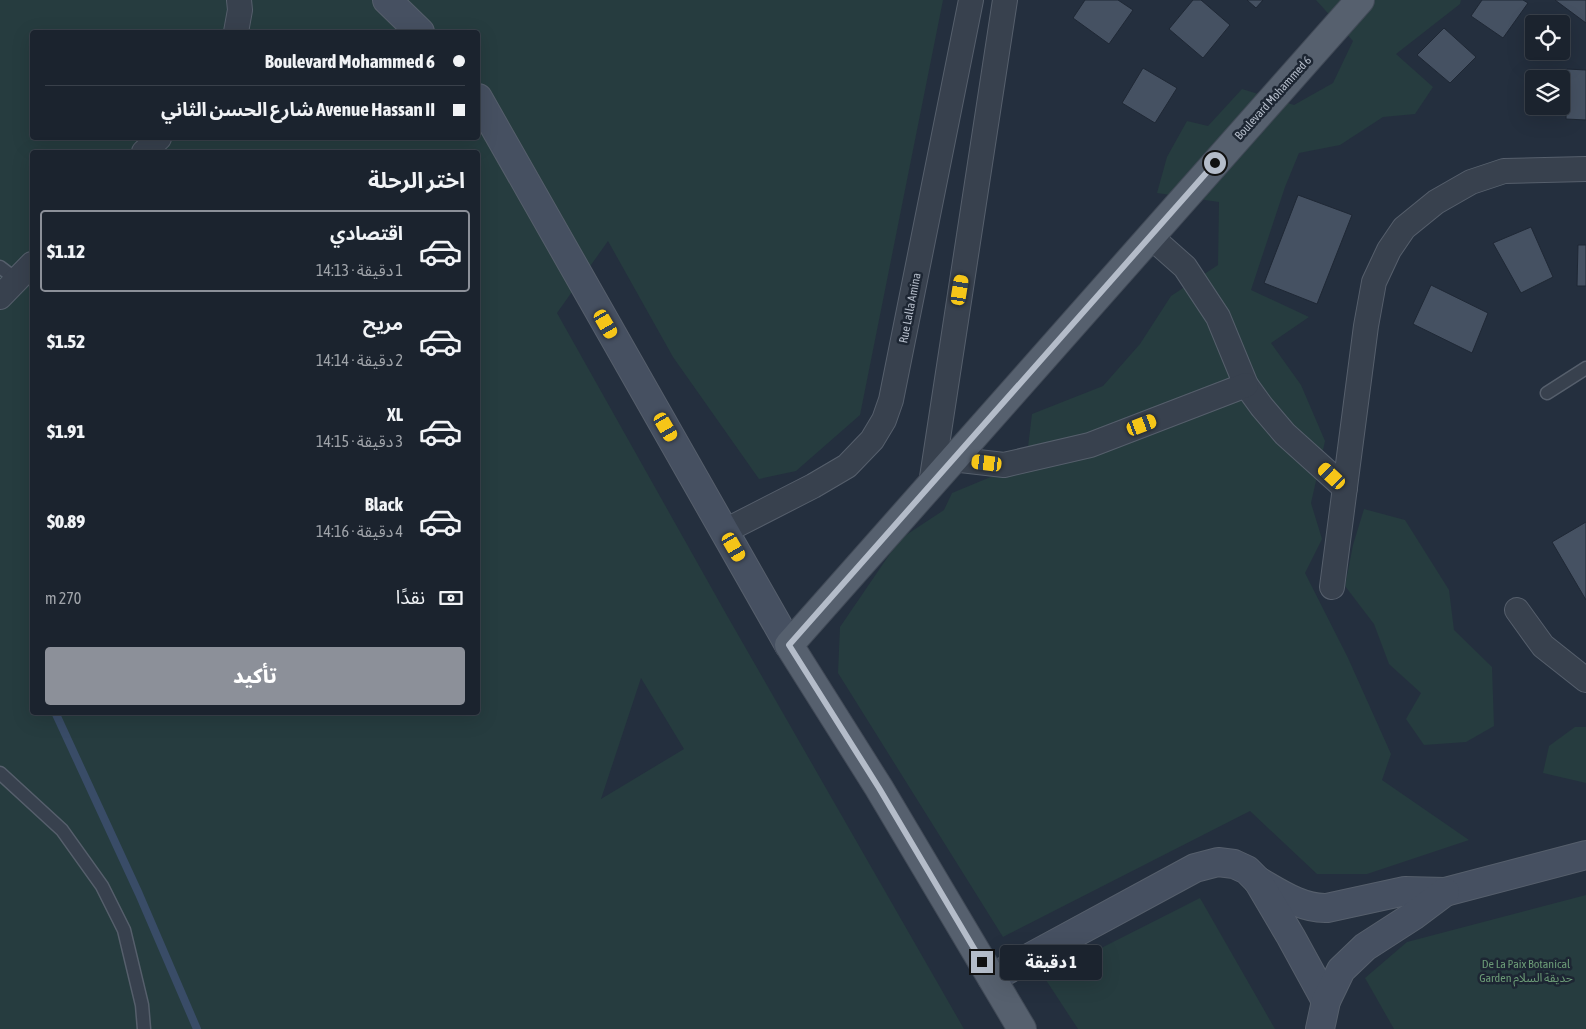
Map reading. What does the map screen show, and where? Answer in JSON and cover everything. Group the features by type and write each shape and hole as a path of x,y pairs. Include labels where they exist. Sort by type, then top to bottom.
{"main road":[{"path":"387,0 418,30"},
{"name":"Boulevard Mohammed 6","path":"789,645 1360,0"},
{"path":"480,102 789,645 879,788 1022,1029"},
{"path":"1258,881 1277,892 1314,908 1340,905 1406,891 1445,892 1586,855"},
{"path":"992,978 1195,868 1218,862 1234,864 1247,870 1258,881 1326,1001"},
{"path":"1320,1029 1326,1001 1341,970 1365,947 1413,916 1445,892"}],"street":[{"path":"236,30 240,10 239,0"},
{"name":"Rue Lalla Amina","path":"725,531 813,486 847,466 872,440 884,420 892,400 971,0"},
{"path":"931,484 1005,0"},
{"path":"146,150 157,140"},
{"path":"1332,587 1366,326 1374,282 1389,250 1404,228 1436,202 1471,182 1504,171 1586,169"},
{"path":"1150,236 1184,266 1218,317 1246,385 1285,434 1345,488"},
{"path":"0,296 17,270"},
{"path":"952,459 1004,465 1090,445 1246,385"},
{"path":"1517,610 1543,646 1586,680"}],"lane":[{"path":"1547,393 1586,368"},
{"path":"0,773 62,830 102,886 124,930 142,1005 144,1029"}],"green space":[{"path":"0,0 943,0 860,415 796,471 759,479 673,357 608,241 557,313 725,612 964,1029 0,1029","holes":["641,678 684,749 601,799"]},
{"path":"1316,0 1461,0 1460,4 1396,54 1433,87 1415,114 1383,117 1340,145 1299,153 1285,187 1251,290 1309,317 1271,343 1301,385 1325,441 1311,503 1322,539 1305,573 1348,658 1391,754 1382,780 1469,840 1367,874 1317,874 1250,811 1003,937 838,673 840,627 900,539 944,510 952,493 1020,465 1028,447 1032,414 1103,386 1140,344 1171,296 1218,265 1219,202 1157,193 1167,157 1187,121 1208,126 1242,89 1294,105 1333,83 1353,41"},
{"path":"1364,509 1405,520 1449,590 1454,630 1492,667 1494,726 1466,742 1424,745 1406,719 1421,693 1389,664 1374,624 1345,586 1353,545"},
{"path":"1575,727 1586,727 1586,783 1543,773 1549,746"},
{"name":"De La Paix Botanical Garden حديقة السلام","path":"1586,895 1586,1029 1394,1029 1365,978 1407,942"},
{"path":"1200,898 1275,1029 1078,1029 1044,977"}],"building":[{"path":"1085,0 1118,0 1133,10 1109,44 1073,18"},
{"path":"1193,0 1201,0 1230,25 1203,58 1169,29"},
{"path":"1247,0 1263,0 1256,8"},
{"path":"1482,0 1523,0 1528,3 1503,38 1471,16"},
{"path":"1555,0 1586,0 1586,23"},
{"path":"1444,28 1476,57 1450,83 1417,55"},
{"path":"1143,68 1177,88 1155,123 1122,103"},
{"path":"1567,69 1586,70 1586,120 1566,119 1566,115 1570,115 1570,70"},
{"path":"1298,195 1352,215 1317,304 1264,283"},
{"path":"1531,227 1553,277 1521,293 1493,243"},
{"path":"1578,245 1586,245 1586,286 1577,286"},
{"path":"1431,285 1488,313 1472,353 1413,324"},
{"path":"1586,522 1586,600 1552,542"}],"waterway":[{"path":"56,715 139,894 197,1029"}],"route":[{"path":"982,962 879,788 789,645 1215,163"}]}
